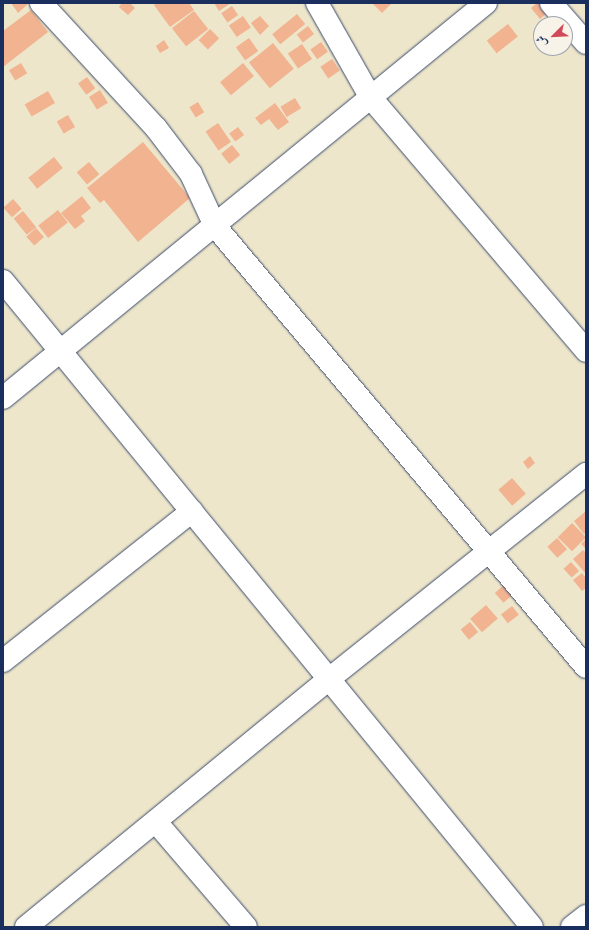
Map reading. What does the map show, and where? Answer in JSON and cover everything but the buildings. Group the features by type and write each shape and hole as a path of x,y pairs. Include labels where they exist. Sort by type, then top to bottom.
{"street":[{"path":"41,3 156,128 191,174 214,226 586,667"},
{"path":"317,3 371,98 586,351"},
{"path":"3,398 486,3"},
{"path":"552,3 586,42"},
{"path":"3,281 532,927"},
{"path":"26,927 329,679 586,474"},
{"path":"3,662 192,511"},
{"path":"156,822 246,927"},
{"path":"572,927 586,916"}]}
